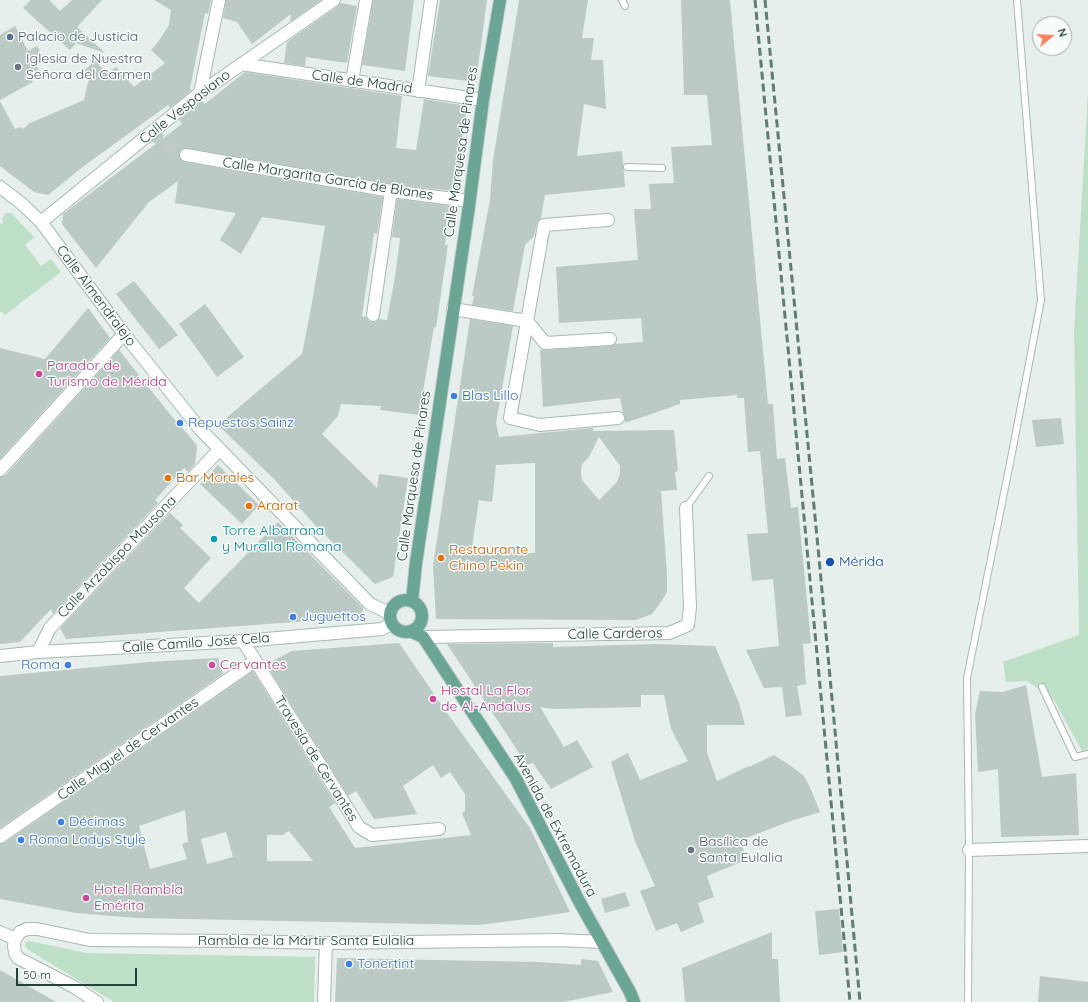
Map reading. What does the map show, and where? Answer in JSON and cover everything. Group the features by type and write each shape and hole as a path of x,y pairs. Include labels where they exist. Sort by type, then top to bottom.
{"main road":[{"name":"Calle Marquesa de Pinares","path":"412,601 416,563 483,100 500,0"},
{"path":"402,600 412,601 420,607 422,616 418,634 405,633 397,630 390,619 394,604 402,600"},
{"name":"Avenida de Extremadura","path":"418,634 516,779 634,1002"}],"street":[{"path":"200,93 219,0"},
{"name":"Calle Vespasiano","path":"41,222 200,93 334,0"},
{"path":"352,81 366,0"},
{"path":"418,91 431,0"},
{"name":"Calle de Madrid","path":"241,64 483,100"},
{"name":"Calle Margarita García de Blanes","path":"186,155 391,191 469,201"},
{"name":"Calle Almendralejo","path":"0,187 21,203 41,222 124,334 200,429 370,604 390,619"},
{"path":"373,315 391,191"},
{"path":"608,220 544,225 510,418 540,425 618,418"},
{"path":"453,309 527,321 545,343 610,339"},
{"path":"0,470 124,334"},
{"name":"Calle Arzobispo Mausona","path":"38,652 50,628 219,450"},
{"name":"Calle Carderos","path":"418,634 669,633 688,625 690,607 686,508"},
{"name":"Calle Camilo José Cela","path":"0,656 38,652 243,641 382,629 390,619"},
{"name":"Travesía de Cervantes","path":"243,641 359,827 372,835 439,829"},
{"name":"Calle Miguel de Cervantes","path":"0,837 255,661"},
{"path":"969,850 1088,846"},
{"name":"Rambla de la Mártir Santa Eulalia","path":"15,939 20,932 26,929 37,929 90,940 326,943 559,940 602,942"},
{"path":"0,932 15,939 15,953 18,958 74,987 97,1002"},
{"name":"Rambla de la Mártir Santa Eulalia","path":"324,1002 326,943"}],"lane":[{"path":"968,1002 969,850 967,678 1041,300 1017,0"},
{"path":"627,167 662,168"},
{"path":"686,508 709,476"},
{"path":"1042,686 1075,757 1088,754"}],"green space":[{"path":"1088,92 1088,749 1082,751 1054,700 1027,681 1006,682 1003,662 1079,635 1074,331"},
{"path":"6,213 11,213 34,237 25,245 41,266 51,259 61,272 5,315 0,311 0,224 3,223 2,219"},
{"path":"30,941 86,953 315,957 314,1002 114,1002 27,949 25,945 26,942"}],"building":[{"path":"31,0 49,0 60,11 72,0 102,0 77,27 105,53 76,43 70,50 23,8"},
{"path":"154,0 211,0 208,14 205,13 190,89 192,90 170,108 168,105 84,166 48,195 34,192 0,166 0,101 15,129 21,127 23,129 30,123 84,100 89,77 84,71 95,60 107,74 116,67 134,87 165,63 151,50 169,25 171,10"},
{"path":"226,0 321,0 290,22 291,14 252,44 237,22 223,18"},
{"path":"373,0 414,0 405,71 362,65"},
{"path":"440,0 487,0 476,82 428,76"},
{"path":"519,0 588,0 582,38 594,38 591,60 603,60 606,109 584,104 577,156 622,151 625,187 545,195 541,218 537,223 534,236 525,245 513,311 472,305 474,296 472,296 490,200 493,160"},
{"path":"681,0 730,0 768,404 773,404 777,459 785,458 791,508 798,507 811,643 803,644 806,684 797,686 802,715 786,717 782,687 764,688 746,650 779,646 773,579 752,581 747,534 768,533 760,451 748,452 744,398 737,398 737,395 680,400 680,404 625,423 620,398 543,407 540,350 610,346 615,344 643,342 641,318 559,323 556,267 638,260 634,209 651,209 649,184 674,183 671,147 712,145 707,95 684,95"},
{"path":"341,3 357,6 347,63 306,57 305,66 284,63 287,42"},
{"name":"Iglesia de Nuestra Señora del Carmen","path":"15,26 28,51 37,46 44,59 35,64 39,70 29,75 33,82 0,100 0,35"},
{"path":"245,72 402,96 396,148 416,150 424,99 467,106 459,159 462,159 458,187 454,187 453,191 392,184 187,148 183,148 179,153 179,158 185,162 383,197 377,234 374,233 362,316 366,317 368,321 372,322 376,322 379,319 387,320 400,238 392,237 397,199 451,206 445,245 448,245 436,328 434,327 419,415 380,410 381,406 341,404 338,416 322,434 377,488 379,474 408,478 393,577 375,584 315,525 273,478 218,425 302,354 325,226 262,217 241,254 220,240 236,213 175,203 178,181 149,202 96,268 62,224 63,214 182,124 179,120 202,101 205,104"},
{"path":"134,281 178,335 159,349 116,294"},
{"path":"205,304 244,357 217,377 179,324"},
{"name":"Parador de Turismo de Mérida","path":"88,308 110,338 0,459 0,348 45,359"},
{"path":"470,319 513,326 496,423 499,437 593,428 593,431 674,430 678,471 675,472 677,490 661,491 667,592 652,614 636,620 436,619 433,566","holes":["599,437 620,466 620,474 617,482 599,500 582,480 581,472 582,464 589,457","535,463 535,553 471,553 479,500 492,502 496,465"]},
{"path":"119,350 169,413 196,444 195,464 188,472 184,468 155,500 158,503 53,614 51,609 20,642 0,644 0,477 6,475"},
{"path":"1061,418 1064,444 1036,447 1032,420"},
{"path":"218,465 259,505 242,524 200,484"},
{"path":"170,513 183,525 180,528 211,558 184,588 199,603 278,522 363,608 361,617 66,639 60,628"},
{"path":"399,643 530,828 570,912 479,925 137,918 76,913 0,899 0,844 4,843 253,671 335,803 329,807 355,848 471,835 462,813 465,811 465,794 450,772 441,778 433,765 403,786 417,814 374,819 356,791 348,796 266,664 292,651","holes":["185,810 188,842 182,844 187,859 150,869 139,826","289,831 313,861 267,861 267,835 282,835","226,832 233,857 207,864 201,839"]},
{"path":"553,643 553,647 654,644 715,646 739,703 745,725 707,725 707,753 717,781 774,755 804,776 810,787 820,812 788,822 741,840 746,860 707,876 714,897 698,903 704,922 681,932 677,923 656,931 640,891 655,886 635,841 611,762 628,753 640,780 688,761 671,729 664,695 641,695 641,707 553,709 540,707 564,747 577,740 593,767 551,789 533,763 527,765 447,644"},
{"path":"218,658 223,674 0,828 0,676 149,662"},
{"path":"1026,685 1042,777 1076,773 1079,835 1001,837 998,769 978,772 975,714 980,691 1003,692"},
{"path":"625,892 630,906 605,913 601,899"},
{"path":"839,909 843,952 819,955 815,911"},
{"path":"772,932 772,959 778,959 780,1002 685,1002 682,968"},
{"path":"337,958 538,962 581,965 581,959 598,961 613,992 563,1002 335,1002"},
{"path":"0,970 56,1002 0,1002"},
{"path":"1040,976 1088,982 1088,1002 1038,1002"}],"tunnel":[{"path":"151,134 186,155"}],"railway":[{"path":"755,0 850,1002"},
{"path":"765,0 860,1002"}],"place":[{"name":"Palacio de Justicia","path":"10,37"},
{"name":"Iglesia de Nuestra Señora del Carmen","path":"18,67"},
{"name":"Parador de Turismo de Mérida","path":"39,374"},
{"name":"Blas Lillo","path":"454,396"},
{"name":"Repuestos Sainz","path":"180,423"},
{"name":"Bar Morales","path":"168,478"},
{"name":"Ararat","path":"249,506"},
{"name":"Torre Albarrana y Muralla Romana","path":"214,539"},
{"name":"Restaurante Chino Pekin","path":"441,558"},
{"name":"Mérida","path":"830,562"},
{"name":"Juguettos","path":"293,617"},
{"name":"Roma","path":"68,665"},
{"name":"Cervantes","path":"212,665"},
{"name":"Hostal La Flor de Al-Andalus","path":"433,699"},
{"name":"Décimas","path":"61,822"},
{"name":"Roma Ladys Style","path":"21,840"},
{"name":"Basílica de Santa Eulalia","path":"691,850"},
{"name":"Hotel Rambla Emérita","path":"86,898"},
{"name":"Tonertint","path":"349,964"}]}
